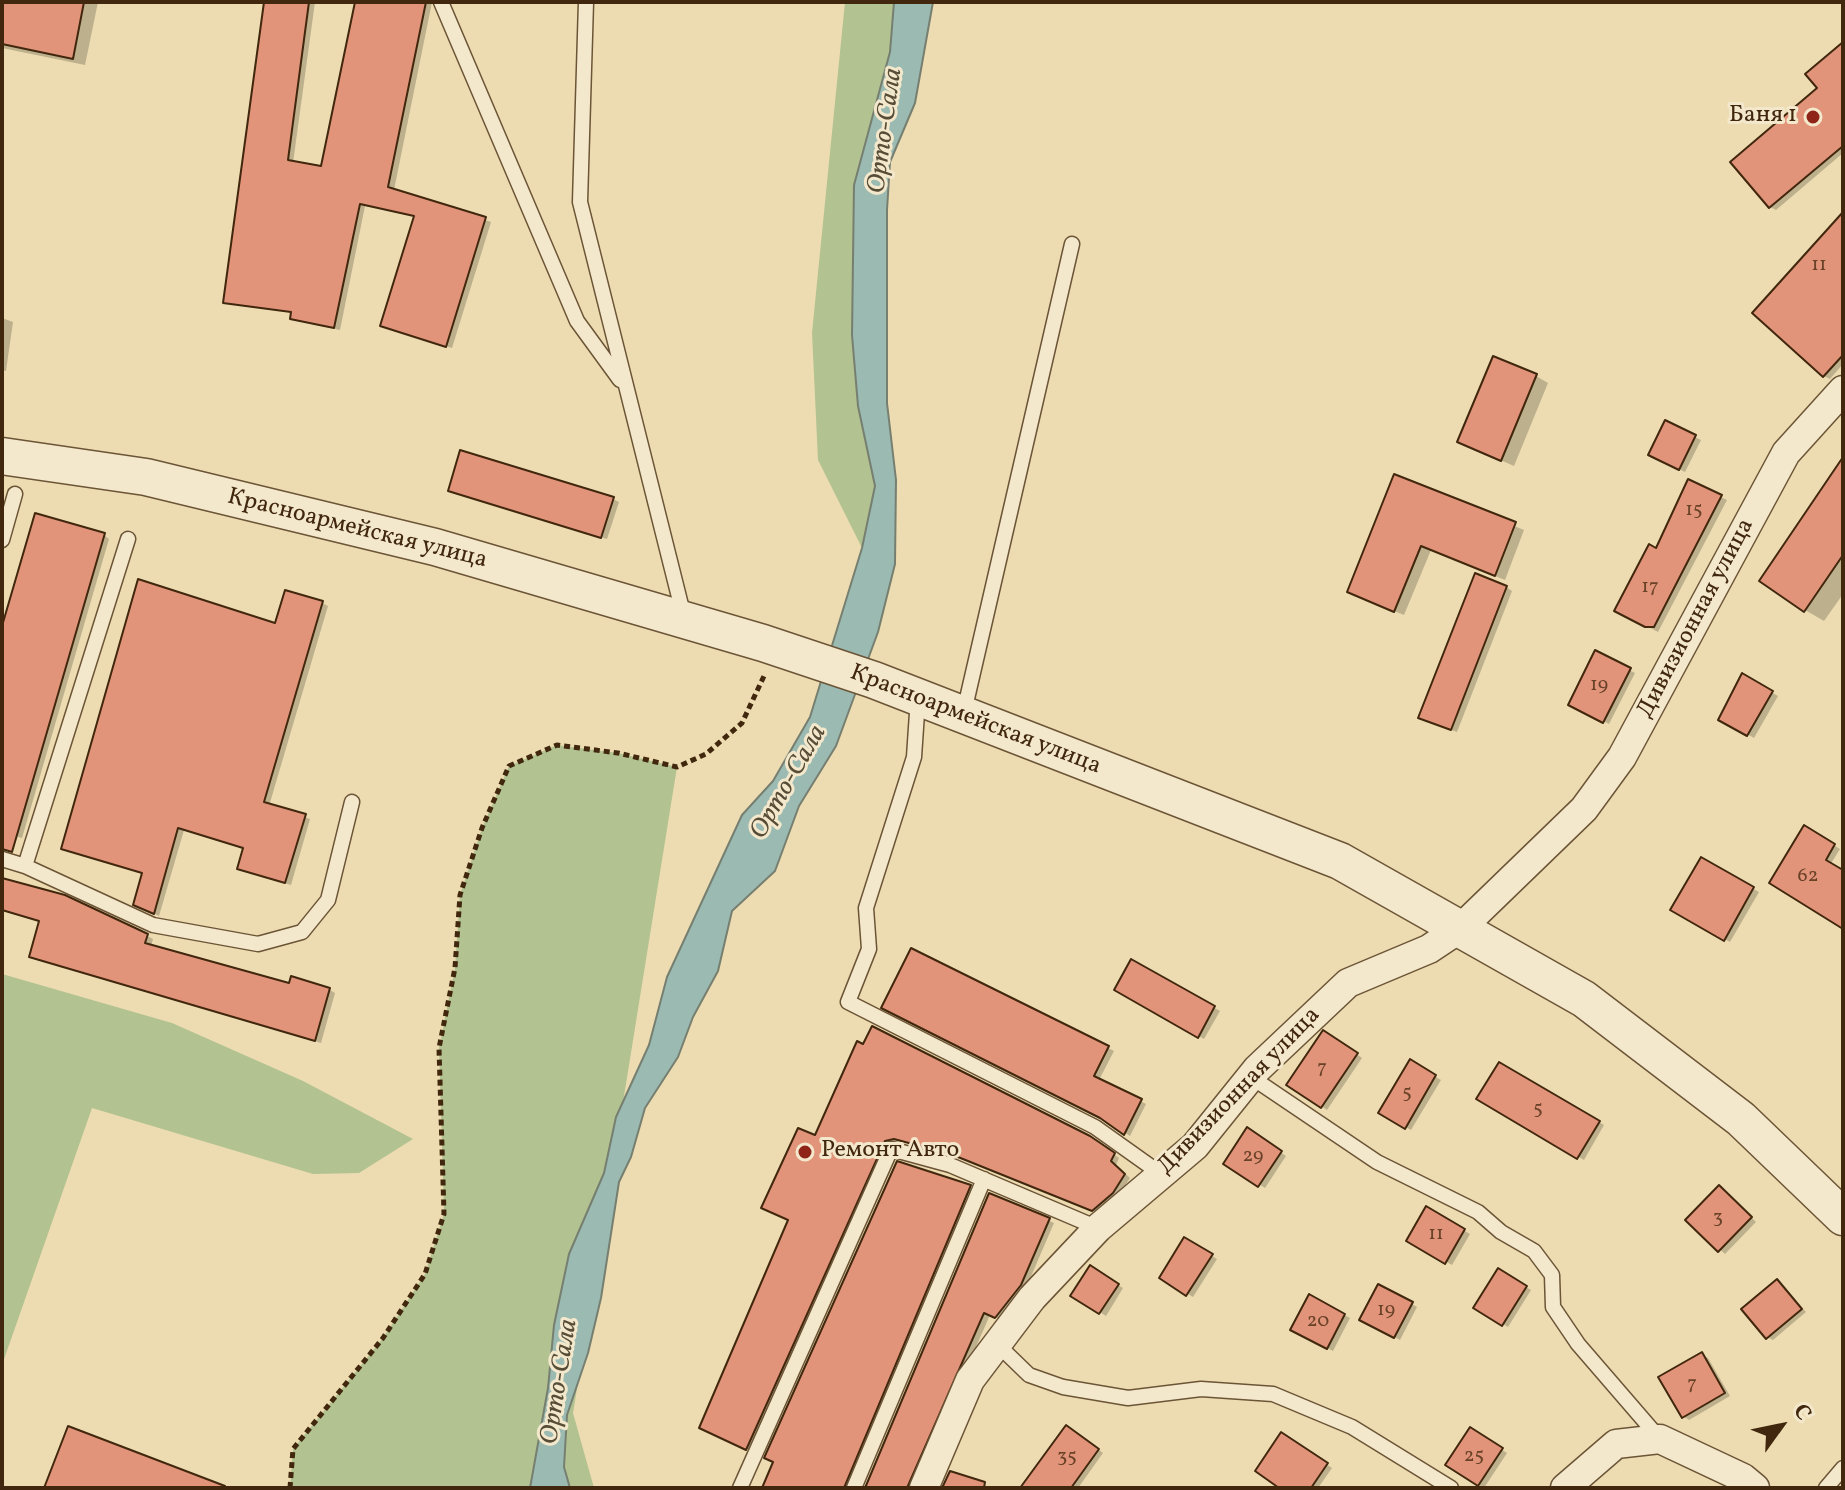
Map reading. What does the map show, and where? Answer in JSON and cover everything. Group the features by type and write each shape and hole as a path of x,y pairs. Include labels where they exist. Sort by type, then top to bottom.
{"street":[{"name":"Дивизионная улица","path":"924,1488 970,1380 1032,1298 1098,1228 1195,1146 1251,1077 1348,983 1429,949 1462,927 1584,809 1622,757 1786,453 1843,390"},
{"name":"Красноармейская улица","path":"2,456 171,483 435,547 685,620 874,680 1340,861 1462,927 1584,999 1729,1110 1843,1217"},
{"path":"1565,1488 1616,1444 1660,1439 1743,1478 1755,1488"}],"lane":[{"path":"441,2 577,321 625,387"},
{"path":"586,2 580,202 685,620"},
{"path":"963,716 1072,244"},
{"path":"2,540 15,494"},
{"path":"25,866 128,539"},
{"path":"918,698 914,757 866,908 869,949 848,1002 1095,1127 1161,1174"},
{"path":"2,859 25,866 153,925 258,944 302,932 328,900 352,802"},
{"path":"1251,1077 1377,1162 1478,1212 1501,1232 1534,1251 1552,1275 1553,1307 1578,1344 1660,1439"},
{"path":"740,1488 891,1149 950,1165 1098,1228"},
{"path":"854,1488 984,1179"},
{"path":"997,1344 1029,1375 1063,1387 1128,1398 1201,1389 1273,1394 1352,1427 1451,1488"},
{"path":"1826,1488 1843,1468"}],"path":[{"path":"290,1488 293,1449 383,1338 425,1274 444,1214 439,1048 455,968 460,895 482,828 509,766 557,745 618,753 677,767 692,761 706,754 742,723 762,686 769,660 776,648"}],"green space":[{"path":"845,2 894,2 890,52 854,185 852,335 875,486 862,548 818,460 812,333"},
{"path":"557,745 618,753 677,767 573,1413 594,1488 290,1488 293,1449 383,1338 425,1274 444,1214 439,1048 455,968 460,895 482,828 509,766"},
{"path":"2,974 172,1023 303,1081 413,1139 359,1173 313,1174 92,1108 2,1365"}],"water":[{"name":"Орто-Сала","path":"894,2 933,2 915,103 890,162 887,210 887,403 896,480 895,564 878,632 836,746 799,806 775,871 732,911 718,971 693,1017 678,1057 645,1108 631,1157 619,1182 601,1298 588,1353 567,1415 564,1467 570,1488 530,1488 548,1388 554,1325 569,1254 604,1173 616,1117 649,1045 667,977 742,815 773,781 810,717 862,548 875,486 858,406 852,335 854,185 890,52"}],"building":[{"path":"2,2 84,2 73,59 2,44"},
{"path":"264,2 309,2 288,160 321,166 355,2 426,2 388,187 486,217 446,347 380,326 414,216 360,204 334,328 290,319 291,312 223,303"},
{"name":"Баня 1","path":"1843,42 1843,146 1769,208 1730,162 1817,88 1805,74"},
{"path":"1843,212 1843,355 1823,377 1752,313"},
{"path":"1493,356 1537,374 1501,461 1457,442"},
{"path":"1665,420 1696,435 1679,470 1648,455"},
{"path":"460,450 614,497 601,538 448,491"},
{"path":"1843,457 1843,555 1804,612 1759,581"},
{"path":"1394,474 1516,522 1495,576 1421,546 1394,612 1347,592"},
{"path":"1688,479 1722,495 1654,627 1645,627 1614,611 1649,544 1656,548"},
{"path":"35,513 105,533 12,852 2,849 2,626"},
{"path":"1475,573 1507,586 1451,730 1418,718"},
{"path":"138,579 275,623 285,590 323,601 264,802 306,814 285,883 237,869 243,848 178,828 154,914 133,905 142,873 61,849"},
{"path":"1595,650 1631,668 1603,723 1568,705"},
{"path":"1742,673 1773,691 1747,736 1718,720"},
{"path":"1804,825 1835,844 1826,860 1843,870 1843,929 1769,883"},
{"path":"1701,857 1754,887 1724,941 1670,910"},
{"path":"2,878 65,895 148,934 145,943 289,983 291,976 330,988 315,1041 29,957 39,921 2,910"},
{"path":"911,948 1109,1046 1094,1076 1142,1099 1124,1135 1100,1118 881,1008"},
{"path":"1131,959 1215,1006 1198,1038 1114,990"},
{"path":"872,1026 1090,1136 1115,1153 1111,1161 1125,1174 1113,1193 1092,1211 953,1155 894,1139 885,1141 746,1450 699,1428 788,1220 761,1208 798,1128 815,1135 857,1041 863,1044"},
{"path":"1323,1030 1358,1053 1321,1108 1286,1085"},
{"path":"1410,1059 1436,1075 1405,1129 1378,1113"},
{"path":"1499,1062 1600,1121 1577,1159 1476,1099"},
{"path":"1247,1127 1282,1151 1258,1187 1223,1164"},
{"path":"897,1161 971,1185 844,1488 762,1488 773,1462 764,1458"},
{"path":"1719,1185 1752,1217 1718,1252 1685,1220"},
{"path":"989,1193 1050,1218 1021,1285 995,1318 984,1313 907,1488 865,1488"},
{"path":"1426,1206 1465,1229 1445,1264 1406,1241"},
{"path":"1184,1237 1213,1254 1186,1296 1159,1278"},
{"path":"1090,1265 1119,1284 1099,1314 1070,1296"},
{"path":"1498,1268 1527,1286 1502,1326 1473,1308"},
{"path":"1777,1279 1802,1309 1766,1339 1741,1309"},
{"path":"1378,1284 1413,1302 1394,1338 1359,1320"},
{"path":"1309,1294 1345,1314 1327,1349 1290,1330"},
{"path":"1702,1352 1725,1393 1682,1418 1658,1377"},
{"path":"1066,1425 1099,1449 1071,1488 1020,1488"},
{"path":"68,1426 225,1486 225,1488 44,1488"},
{"path":"1470,1427 1503,1448 1478,1486 1445,1465"},
{"path":"1281,1432 1328,1463 1311,1488 1279,1488 1255,1471"},
{"path":"950,1471 985,1482 984,1488 942,1488"}],"place":[{"name":"Баня 1","path":"1813,117"},
{"name":"Ремонт Авто","path":"805,1152"}]}
